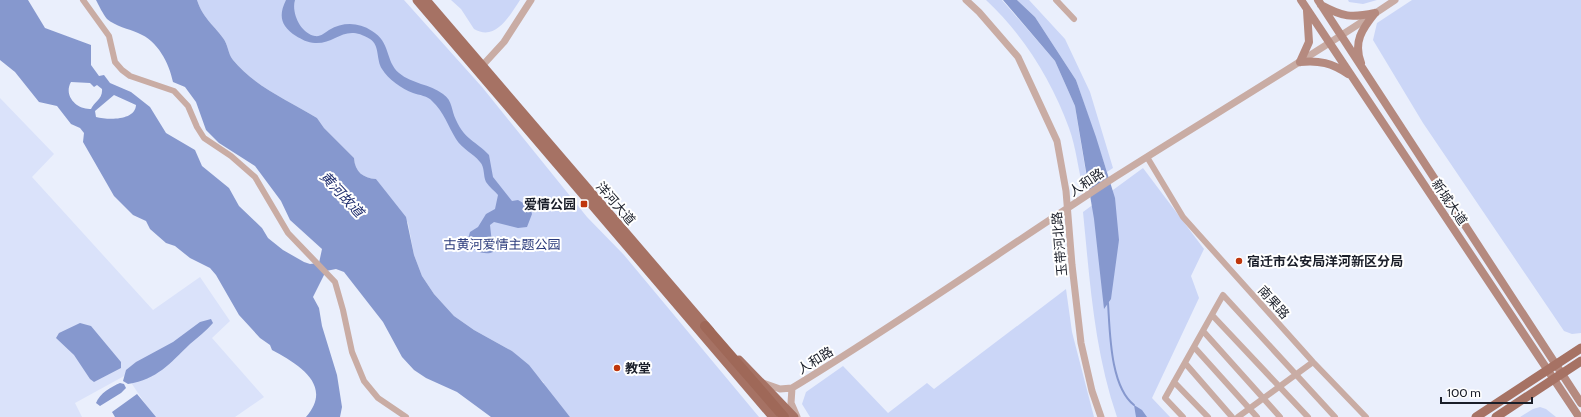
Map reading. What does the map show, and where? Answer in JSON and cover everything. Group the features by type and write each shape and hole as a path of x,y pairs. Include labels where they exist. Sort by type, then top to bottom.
{"highway":[{"path":"705,326 758,383 784,417"}],"main road":[{"name":"洋河大道","path":"417,0 773,417"},
{"name":"洋河大道","path":"426,0 705,326"},
{"path":"1319,2 1341,15 1352,17 1375,13"},
{"name":"新城大道","path":"1319,2 1551,367"},
{"path":"1305,3 1309,42 1300,62 1324,62 1333,65 1351,77"},
{"name":"新城大道","path":"1305,3 1351,77 1551,367 1581,403"},
{"path":"1365,73 1359,58 1358,42 1363,28 1375,13"},
{"path":"1360,90 1371,82"},
{"path":"1476,417 1581,348"},
{"path":"1496,417 1581,361"},
{"name":"新城大道","path":"1558,376 1579,417"},
{"path":"758,383 795,417"}],"street":[{"path":"83,0 109,36 115,62 122,70 130,76 168,87 181,96 193,114 200,133 211,144 231,156 255,177 288,233 329,274 337,287 352,352 364,381 378,398 406,417"},
{"path":"482,66 504,42 531,0"},
{"name":"玉带河北路","path":"966,0 979,12 1018,57 1057,141 1066,191 1081,343 1092,391 1101,417"},
{"path":"1056,0 1074,19"},
{"name":"人和路","path":"792,388 860,346 1147,157 1300,62 1395,0"},
{"name":"南果路","path":"1147,157 1183,217 1314,362 1366,417"},
{"path":"1184,417 1165,398 1223,295 1335,417"},
{"path":"1212,315 1308,417"},
{"path":"1203,331 1280,417"},
{"path":"1194,347 1257,417"},
{"path":"1238,417 1314,362"},
{"path":"1185,363 1232,417"},
{"path":"1174,382 1208,417"},
{"path":"758,383 780,389 792,388 791,403 795,417"}],"shaded area":[{"path":"0,98 54,154 32,177 153,310 200,277 230,321 212,338 264,397 235,417 154,417 126,375 75,403 82,417 0,417"}],"green space":[{"name":"古黄河爱情主题公园","path":"197,0 404,0 482,87 587,217 624,255 759,417 570,417 542,384 544,383 512,351 474,330 454,316 434,294 422,276 414,255 408,223 376,179 364,176 358,171 354,158 324,128 317,118 261,85 241,69 231,58 225,40 205,16"},
{"path":"451,0 520,0 502,25 489,32 482,32 474,29 461,9"},
{"path":"986,0 1002,0 1055,61 1075,106 1088,186 1083,188 1069,128 1045,76 1024,43"},
{"path":"1017,0 1029,0 1065,39 1090,92 1113,168 1107,172 1076,80 1035,17"},
{"path":"1348,0 1377,0 1363,4 1349,2"},
{"path":"1412,0 1581,0 1581,333 1572,334 1564,331 1423,123 1373,40 1377,23"},
{"path":"1143,168 1204,249 1191,276 1199,298 1152,398 1170,417 1117,417 1103,367 1091,290 1083,212"},
{"path":"1066,289 1072,332 1094,417 810,417 802,404 806,392 843,366 888,413 927,383 934,389"},
{"path":"1540,407 1546,409 1556,417 1520,417 1533,409"}],"water":[{"name":"黄河故道","path":"0,0 28,0 45,28 91,45 91,65 99,76 104,75 110,83 131,92 150,107 166,133 195,150 202,166 229,188 239,206 262,228 268,238 283,250 304,262 310,264 319,263 322,249 290,220 281,201 255,166 219,143 206,130 196,102 185,87 173,82 169,67 162,53 157,47 151,41 138,33 107,19 96,0 197,0 205,16 225,40 231,58 241,69 261,85 317,118 324,128 354,158 358,171 364,176 376,179 406,217 414,255 422,276 434,294 454,316 474,330 512,351 529,365 570,417 491,417 457,392 426,378 414,370 402,357 383,322 344,272 336,269 326,271 313,297 319,308 322,326 337,375 342,407 340,417 306,417 314,406 316,395 314,385 309,377 302,369 272,350 270,345 260,338 239,315 216,275 210,268 190,258 175,246 166,243 150,229 146,221 133,215 114,196 83,142 84,133 80,128 71,124 57,106 39,102 15,72 0,60","holes":["71,82 90,83 94,87 97,85 102,89 100,98 91,109 86,109 76,105 70,97 69,87","114,95 136,105 131,114 126,117 114,119 96,117 95,111"]},
{"path":"286,0 295,0 294,11 298,22 305,31 315,36 319,36 334,27 345,24 367,28 378,35 385,46 392,63 399,73 410,80 432,88 443,94 449,100 459,127 489,155 493,177 512,201 518,200 530,207 532,214 527,227 518,228 494,222 490,225 493,252 482,253 472,248 467,242 470,232 478,227 486,214 495,209 498,195 486,182 482,164 458,142 443,114 430,99 404,89 388,76 380,65 377,49 370,39 354,33 347,33 323,42 312,43 302,40 287,28 282,20 282,11"},
{"path":"1003,0 1017,0 1035,17 1076,80 1096,137 1115,198 1119,240 1111,299 1104,309 1094,219 1075,106 1055,61"},
{"path":"211,319 213,323 162,370 138,382 128,384 123,381 126,370 136,362 173,342 200,322"},
{"path":"80,323 91,326 121,362 121,368 94,382 90,379 74,355 56,338 59,333"},
{"path":"120,383 124,384 126,388 121,393 100,406 96,403 103,393"},
{"path":"137,394 156,417 115,417 112,412"},
{"path":"1134,405 1142,410 1147,417 1136,417"}],"waterway":[{"path":"1108,303 1111,343 1116,372 1120,385 1126,396 1134,405"}],"place":[{"name":"爱情公园","path":"584,204"},
{"name":"宿迁市公安局洋河新区分局","path":"1239,261"},
{"name":"教堂","path":"617,368"}]}
